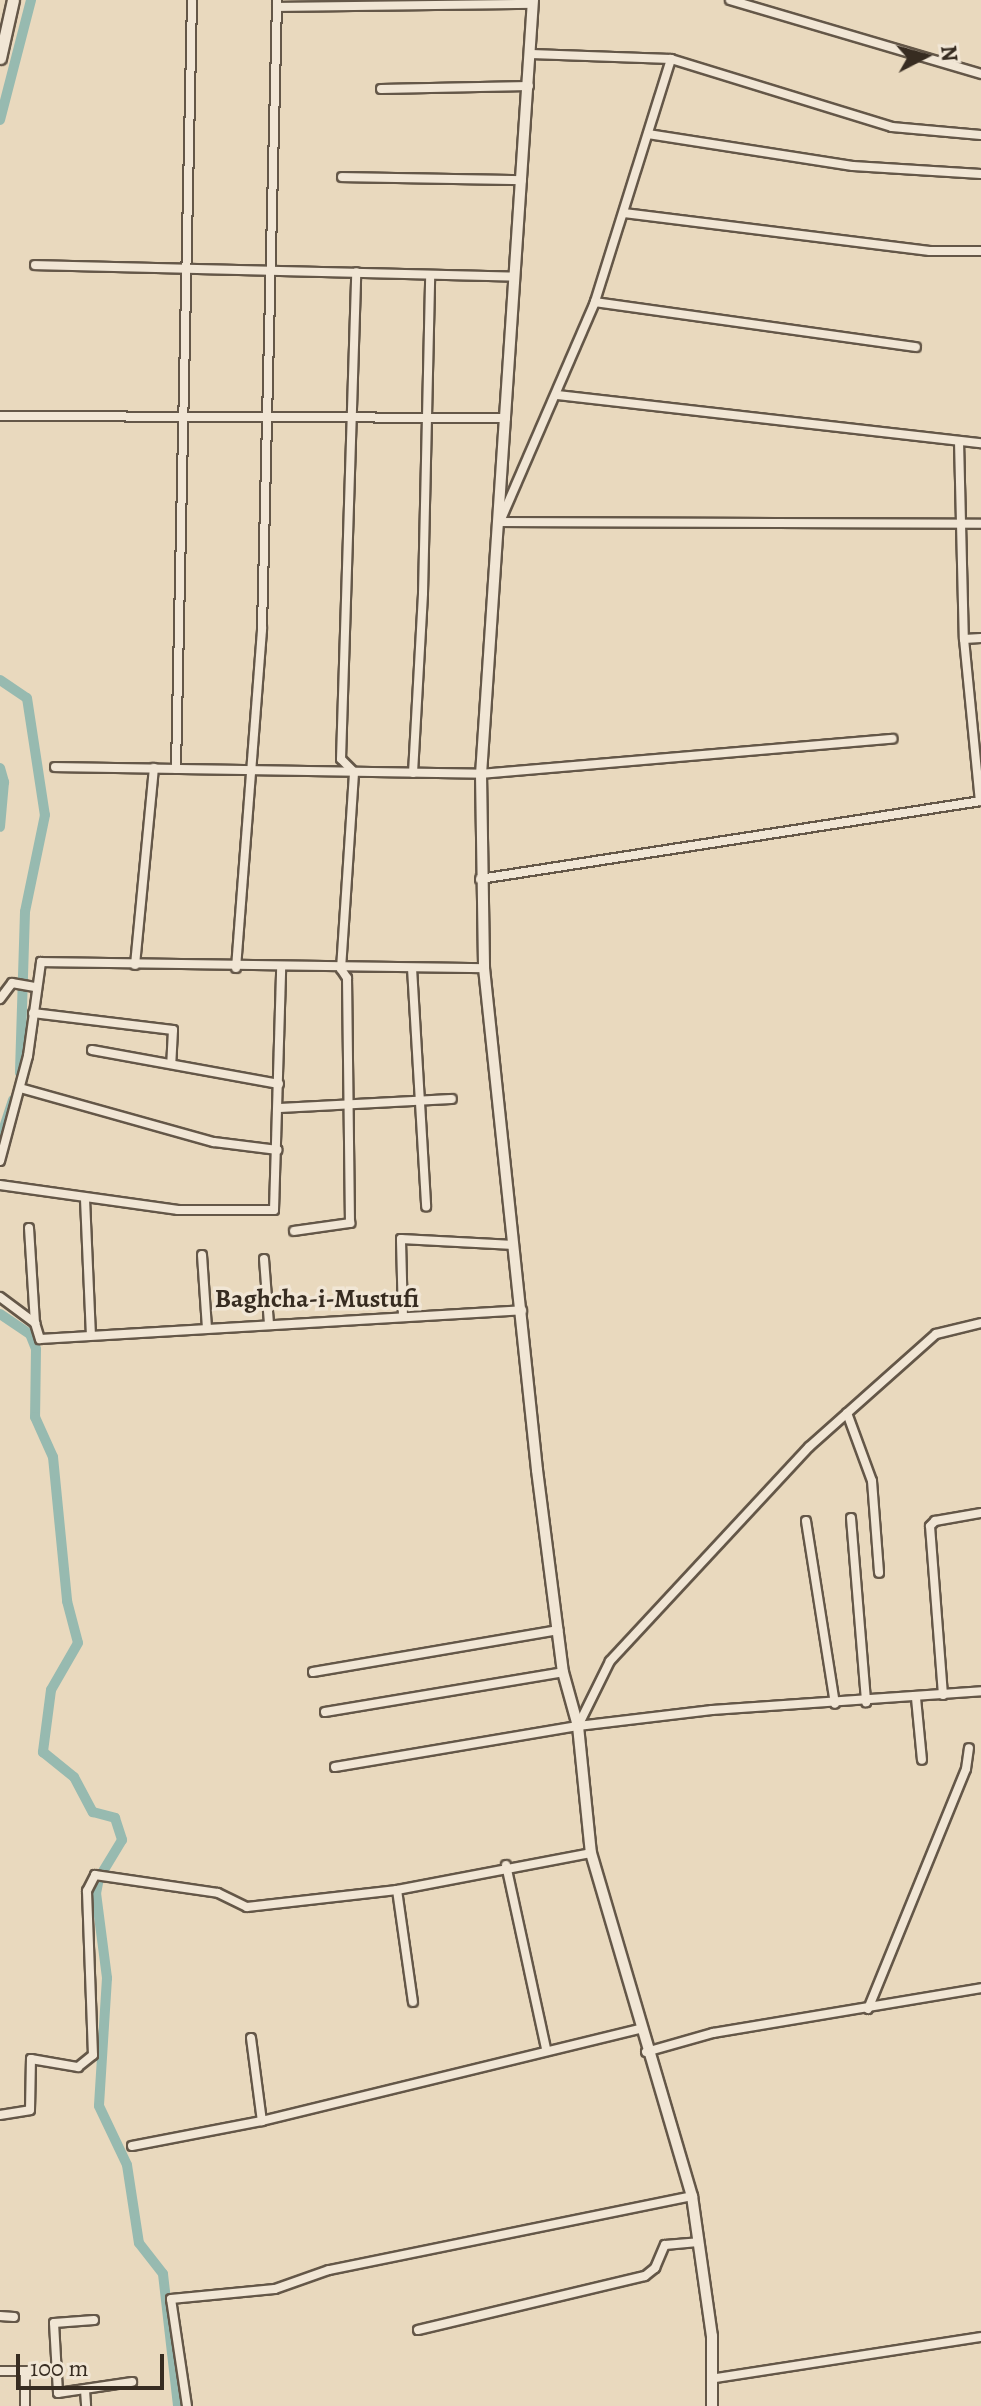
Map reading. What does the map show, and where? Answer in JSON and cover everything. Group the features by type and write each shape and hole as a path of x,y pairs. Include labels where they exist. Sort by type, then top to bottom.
{"main road":[{"path":"0,58 13,0"}],"street":[{"path":"176,769 192,0"},
{"path":"730,0 981,74"},
{"path":"236,968 254,770 267,417 277,3 533,2 481,774 479,879 484,968 563,1672 578,1726 591,1853 639,2029 692,2196 716,2378 712,2406"},
{"path":"531,54 671,59 892,127 981,135"},
{"path":"500,522 595,302 671,59"},
{"path":"381,89 529,86"},
{"path":"648,134 853,166 981,174"},
{"path":"342,177 522,180"},
{"path":"624,213 930,251 981,251"},
{"path":"35,265 184,272 356,272 515,277"},
{"path":"294,1231 349,1226 347,978 341,969 354,772 341,759 355,418 356,272"},
{"path":"413,773 430,275"},
{"path":"595,302 916,347"},
{"path":"557,395 981,443"},
{"path":"0,416 506,418"},
{"path":"479,879 980,801 964,639 959,441"},
{"path":"500,522 981,524"},
{"path":"964,639 981,638"},
{"path":"55,767 481,774 893,739"},
{"path":"135,965 154,768"},
{"path":"0,1161 20,1088 41,962 236,968 484,968"},
{"path":"0,1185 178,1210 271,1211 279,1108 281,968"},
{"path":"412,968 426,1207"},
{"path":"0,999 12,983 35,987"},
{"path":"33,1013 173,1030 171,1064"},
{"path":"92,1050 279,1084"},
{"path":"20,1088 214,1142 277,1150"},
{"path":"279,1108 452,1099"},
{"path":"85,1199 91,1335"},
{"path":"29,1228 37,1339 522,1310"},
{"path":"403,1317 401,1239 514,1245"},
{"path":"202,1255 207,1328"},
{"path":"264,1259 269,1324"},
{"path":"0,1297 35,1323"},
{"path":"578,1726 610,1661 847,1413 936,1334 981,1323"},
{"path":"847,1413 872,1481 879,1573"},
{"path":"943,1695 930,1526 935,1521 981,1513"},
{"path":"851,1518 866,1702"},
{"path":"806,1521 835,1704"},
{"path":"313,1672 558,1630"},
{"path":"325,1712 563,1672"},
{"path":"335,1767 578,1726 712,1710 866,1702 981,1691"},
{"path":"916,1698 922,1760"},
{"path":"868,2009 966,1769 969,1748"},
{"path":"0,2115 30,2110 31,2059 78,2067 93,2055 87,1891 95,1875 218,1893 247,1907 397,1890 506,1865 591,1853"},
{"path":"506,1865 546,2049"},
{"path":"397,1890 413,2002"},
{"path":"646,2052 713,2033 981,1988"},
{"path":"132,2146 262,2121 546,2049 639,2029"},
{"path":"251,2038 262,2121"},
{"path":"187,2406 171,2299 275,2289 329,2270 692,2196"},
{"path":"418,2330 645,2276 655,2268 665,2245 698,2242"},
{"path":"0,2316 14,2317"},
{"path":"94,2320 54,2323 58,2393 132,2382"},
{"path":"716,2378 981,2337"},
{"path":"0,2371 55,2371"},
{"path":"25,2371 25,2406"},
{"path":"85,2390 86,2406"}],"waterway":[{"path":"0,120 31,0"},
{"path":"0,680 27,698 45,815 25,912 20,1073"},
{"path":"0,768 4,782 0,827"},
{"path":"0,1140 13,1100"},
{"path":"0,1314 30,1334 36,1349 35,1417 53,1457 67,1601 78,1643 51,1690 43,1752 74,1777 93,1812 115,1818 122,1840 99,1878 96,1893 107,1978 99,2106 127,2165 139,2243 163,2274 178,2406"}],"district":[{"name":"Baghcha-i-Mustufi","path":"317,1299"}]}
